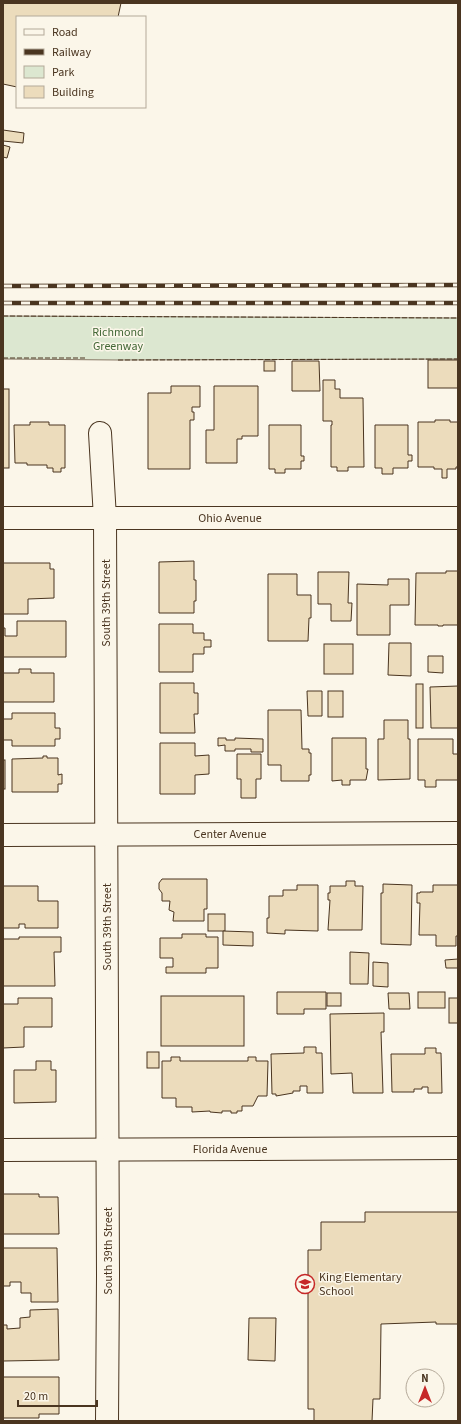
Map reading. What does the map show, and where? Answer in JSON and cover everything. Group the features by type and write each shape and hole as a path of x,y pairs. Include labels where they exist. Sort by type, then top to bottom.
{"street":[{"name":"South 39th Street","path":"100,433 105,518 108,1421"},
{"name":"Ohio Avenue","path":"3,518 458,518"},
{"name":"Center Avenue","path":"3,835 458,833"},
{"name":"Florida Avenue","path":"3,1150 458,1148"}],"green space":[{"name":"Richmond Greenway","path":"3,316 458,318 458,359 3,359"}],"building":[{"path":"3,3 121,3 118,16 16,16 16,87 3,84"},
{"path":"3,130 24,133 23,143 3,141"},
{"path":"3,145 10,147 7,158 3,157"},
{"path":"428,360 458,360 458,388 428,388"},
{"path":"264,361 275,361 275,371 264,371"},
{"path":"292,361 319,361 320,391 292,391"},
{"path":"323,380 335,380 335,389 340,389 340,398 363,398 364,467 348,467 348,471 337,471 337,467 331,467 332,421 323,421"},
{"path":"171,386 200,386 200,407 192,407 192,412 194,412 194,420 190,420 190,469 148,469 148,393 171,393"},
{"path":"214,386 258,386 258,436 242,436 242,439 237,439 237,463 206,463 206,430 214,430"},
{"path":"3,389 9,389 9,468 3,468"},
{"path":"435,420 450,420 450,422 458,422 458,467 456,467 456,469 447,469 447,478 442,478 442,469 434,469 434,467 418,467 418,422 435,422"},
{"path":"30,422 49,422 49,425 65,425 65,468 61,468 61,472 53,472 53,468 47,468 47,465 27,465 27,463 15,463 14,425 30,425"},
{"path":"269,425 301,425 301,456 304,456 304,461 301,461 301,469 285,469 285,473 275,473 275,469 269,469"},
{"path":"375,425 408,425 408,455 412,455 412,461 408,461 408,468 393,468 393,474 382,474 382,468 375,468"},
{"path":"194,561 196,601 194,601 194,613 159,613 159,562"},
{"path":"3,563 50,563 50,569 54,569 54,598 28,599 28,614 3,614"},
{"path":"446,571 458,571 458,626 415,625 416,573 446,573"},
{"path":"318,572 349,572 348,603 352,603 351,621 331,621 331,604 318,604"},
{"path":"268,574 297,574 297,595 311,595 311,618 309,618 308,641 268,641"},
{"path":"388,579 409,579 409,605 390,605 390,635 357,635 357,584 388,585"},
{"path":"17,621 66,621 66,657 3,657 3,628 5,628 5,636 17,636"},
{"path":"159,624 193,624 193,633 204,633 204,640 211,640 211,647 204,647 204,654 193,654 193,672 159,672"},
{"path":"389,643 411,643 411,676 388,675"},
{"path":"324,644 353,644 353,674 324,674"},
{"path":"428,656 443,656 443,673 428,672"},
{"path":"19,669 31,669 31,673 54,673 54,702 3,702 3,673 19,673"},
{"path":"160,683 194,683 194,693 198,693 198,714 194,714 195,733 160,733"},
{"path":"416,684 423,684 423,728 416,728"},
{"path":"458,686 458,728 431,728 430,687"},
{"path":"307,691 322,691 322,716 308,716"},
{"path":"328,691 343,691 343,717 328,717"},
{"path":"268,710 301,710 302,749 309,749 309,753 311,753 311,775 309,775 309,781 281,781 281,765 268,765"},
{"path":"12,713 55,713 55,728 60,728 60,739 55,739 55,746 12,746 12,740 3,740 3,719 12,719"},
{"path":"384,720 408,720 408,739 410,739 410,779 378,780 378,739 384,739"},
{"path":"218,738 226,738 226,740 235,740 235,738 263,739 263,752 251,752 251,749 235,749 235,751 225,751 225,745 218,746"},
{"path":"332,738 366,738 366,769 368,769 366,780 350,780 350,785 342,785 342,780 332,781"},
{"path":"418,739 453,739 453,754 458,754 458,780 436,780 436,787 425,787 425,780 418,780"},
{"path":"160,743 195,743 195,756 209,755 209,774 195,775 195,794 160,794"},
{"path":"237,754 261,754 261,779 256,779 256,798 241,798 241,779 237,779"},
{"path":"43,756 47,756 47,758 58,758 58,775 62,774 62,784 58,784 58,792 12,792 12,759 43,758"},
{"path":"3,760 5,760 5,789 3,789"},
{"path":"162,879 207,879 207,909 204,909 204,921 173,921 174,912 169,910 170,901 162,901 162,893 159,889 159,883"},
{"path":"346,881 355,881 355,886 363,886 362,930 328,930 330,900 328,900 328,893 330,893 330,886 346,886"},
{"path":"383,884 412,885 411,945 381,944 381,893 383,893"},
{"path":"297,885 318,885 318,931 285,930 285,934 267,933 269,896 283,896 283,890 297,890"},
{"path":"433,885 458,885 458,936 456,936 456,946 436,946 436,935 419,935 420,903 417,903 417,893 433,892"},
{"path":"3,886 38,886 38,901 58,901 58,928 25,928 25,924 19,924 19,928 3,928"},
{"path":"208,914 225,914 225,931 208,931"},
{"path":"223,931 253,932 253,946 223,945"},
{"path":"182,934 206,934 206,937 218,937 218,968 206,968 206,973 166,973 166,967 173,967 173,958 160,958 160,938 182,938"},
{"path":"19,937 61,937 61,952 54,952 55,986 3,986 3,939 19,939"},
{"path":"350,952 369,953 368,984 350,984"},
{"path":"458,959 458,968 446,968 445,960"},
{"path":"373,962 388,963 388,987 373,986"},
{"path":"277,992 326,992 326,1009 304,1009 304,1014 277,1014"},
{"path":"418,992 445,992 445,1008 418,1008"},
{"path":"327,993 341,993 341,1006 327,1006"},
{"path":"388,993 409,993 410,1009 389,1009"},
{"path":"161,996 244,996 244,1046 161,1046"},
{"path":"18,998 52,998 52,1027 24,1027 24,1047 3,1048 3,1004 18,1004"},
{"path":"449,998 458,998 458,1023 449,1023"},
{"path":"384,1013 384,1032 381,1032 383,1093 353,1093 352,1073 331,1074 330,1014"},
{"path":"304,1047 316,1047 316,1053 322,1053 323,1093 307,1093 307,1086 300,1086 300,1091 293,1091 293,1093 276,1096 276,1094 272,1094 271,1054 304,1053"},
{"path":"425,1048 436,1048 436,1053 441,1053 442,1093 428,1093 428,1087 414,1089 414,1092 392,1092 391,1054 425,1054"},
{"path":"147,1052 159,1052 159,1068 147,1068"},
{"path":"171,1057 180,1057 180,1061 248,1061 248,1057 256,1057 256,1061 268,1061 267,1096 258,1096 253,1106 242,1106 242,1111 237,1111 237,1113 231,1113 231,1111 222,1111 222,1113 210,1111 192,1112 192,1107 176,1107 176,1098 162,1098 162,1061 171,1061"},
{"path":"36,1061 51,1061 51,1070 56,1070 56,1102 14,1103 14,1070 36,1070"},
{"path":"3,1194 39,1194 39,1197 58,1197 59,1234 3,1234"},
{"path":"365,1212 458,1212 458,1324 436,1324 436,1322 381,1324 380,1399 373,1399 372,1421 314,1421 314,1409 308,1409 308,1250 321,1250 321,1222 365,1222"},
{"path":"3,1248 57,1248 58,1302 31,1302 31,1293 21,1293 21,1282 10,1282 10,1286 3,1286"},
{"path":"58,1309 59,1360 3,1361 3,1325 7,1325 7,1329 20,1328 20,1318 30,1317 30,1310"},
{"path":"249,1318 276,1318 275,1361 248,1360"},
{"path":"3,1377 59,1377 59,1414 39,1414 39,1418 3,1418"}],"railway":[{"path":"3,286 458,285"},
{"path":"3,303 458,303"}],"fence":[{"path":"3,316 458,318"},
{"path":"3,358 86,358"},
{"path":"118,360 458,359"}],"place":[{"name":"King Elementary School","path":"305,1284"}]}
